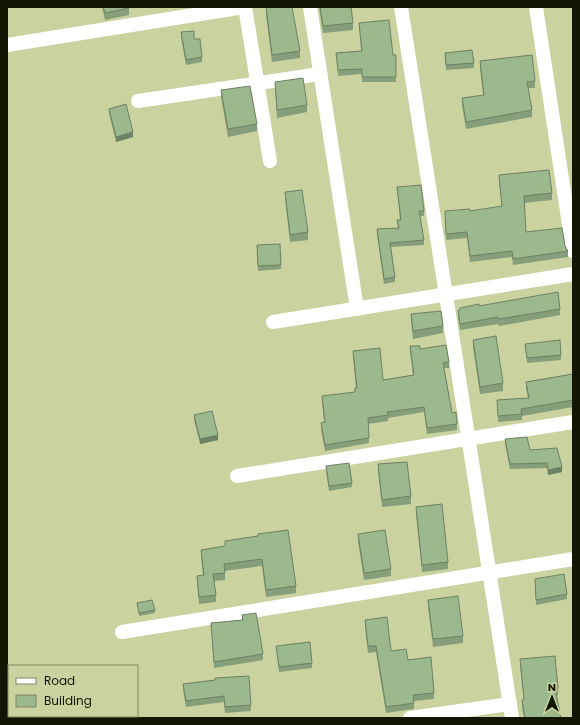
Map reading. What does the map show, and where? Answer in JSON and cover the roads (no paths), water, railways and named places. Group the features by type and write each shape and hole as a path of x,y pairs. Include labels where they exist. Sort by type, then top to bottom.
{"street":[{"path":"7,45 245,7 270,161"},
{"path":"310,7 357,309"},
{"path":"401,7 512,718"},
{"path":"536,7 573,251"},
{"path":"138,101 320,74"},
{"path":"273,322 573,274"},
{"path":"237,476 573,422"},
{"path":"122,632 573,559"},
{"path":"410,718 510,704"}]}
